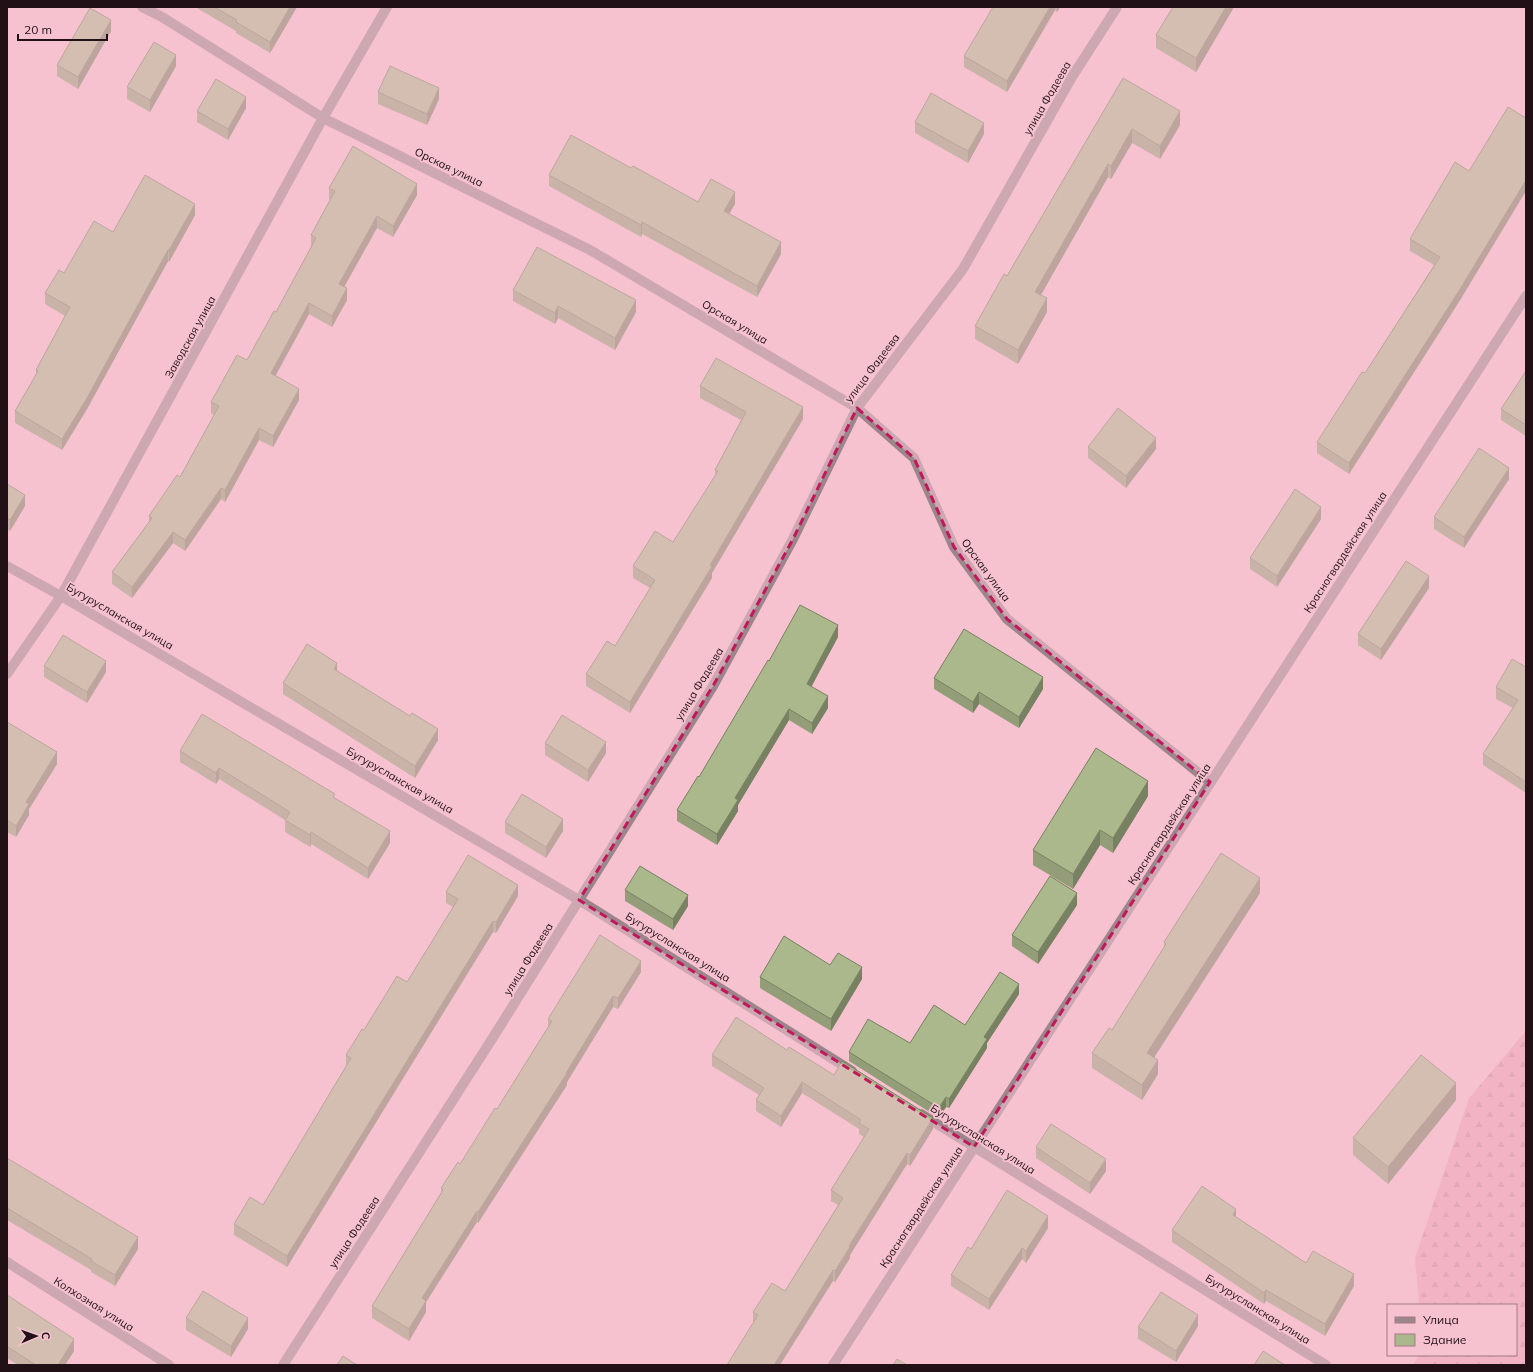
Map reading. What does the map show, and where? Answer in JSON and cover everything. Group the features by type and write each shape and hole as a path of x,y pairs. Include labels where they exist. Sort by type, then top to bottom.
{"street":[{"name":"Орская улица","path":"142,7 162,17 323,118 590,250 857,408 914,458 954,547 1007,619 1210,782"},
{"name":"Заводская улица","path":"7,674 61,596 323,118 387,7"},
{"name":"улица Фадеева","path":"283,1365 579,900 713,686 793,539 857,408 963,269 1072,77 1117,7"},
{"name":"Красногвардейская улица","path":"833,1365 1526,296"},
{"name":"Бугурусланская улица","path":"7,566 61,596 579,900 860,1076"},
{"name":"Бугурусланская улица","path":"914,1110 1326,1365"},
{"name":"Колхозная улица","path":"7,1262 169,1365"}],"highlighted area":[{"path":"857,408 914,458 954,547 1007,619 1210,782 974,1147 579,900 713,686 793,539"}],"green space":[{"path":"1526,1031 1526,1365 1413,1365 1418,1356 1517,1356 1517,1304 1419,1304 1415,1258 1469,1098"}],"building":[{"path":"214,7 290,7 270,42"},
{"path":"993,7 1050,7 1007,81 964,56"},
{"path":"1173,7 1226,7 1196,58 1156,35"},
{"path":"90,8 111,20 78,77 57,65"},
{"path":"154,42 176,55 150,100 127,87"},
{"path":"390,66 439,88 427,114 378,92"},
{"path":"1123,78 1180,111 1160,146 1132,129 1111,166 1108,164 1035,292 1047,298 1018,350 975,326 1004,274 1007,276"},
{"path":"216,79 246,97 228,129 197,111"},
{"path":"931,93 984,123 968,151 915,122"},
{"path":"1508,107 1526,118 1526,180 1462,286 1349,463 1317,442 1362,372 1365,373 1440,257 1410,239 1455,162 1469,171"},
{"path":"571,135 631,168 633,166 698,202 711,179 735,192 724,211 781,242 757,286 642,222 641,225 549,175"},
{"path":"353,146 417,184 393,226 377,216 339,284 347,288 332,316 309,303 271,373 299,389 273,436 259,428 225,490 221,488 185,540 173,532 132,587 112,572 152,518 149,516 177,475 180,477 219,406 211,402 237,355 247,360 274,311 276,312 316,238 311,235 335,191 329,188"},
{"path":"145,175 195,204 168,250 87,398 62,439 15,411 38,371 36,370 70,307 45,293 59,270 64,273 94,221 113,232"},
{"path":"537,247 636,300 615,338 558,306 555,313 513,290"},
{"path":"716,358 803,407 710,565 712,566 630,702 586,674 607,641 615,646 655,580 633,566 655,531 673,542 718,471 715,470 746,412 700,386"},
{"path":"1526,371 1526,425 1501,409"},
{"path":"1118,408 1156,438 1126,476 1088,447"},
{"path":"1479,448 1509,468 1464,537 1434,517"},
{"path":"7,484 25,495 10,520 7,518"},
{"path":"1295,489 1321,507 1277,576 1250,558"},
{"path":"1406,561 1429,576 1381,649 1358,634"},
{"path":"800,605 838,625 807,684 828,696 812,723 789,709 735,798 738,800 717,834 677,810 698,776 699,777 768,660 769,661"},
{"path":"964,629 1043,677 1019,717 979,692 973,702 934,678"},
{"path":"63,635 106,661 87,692 44,666"},
{"path":"307,644 337,663 334,669 410,716 412,713 438,729 415,766 283,683"},
{"path":"1512,659 1526,667 1526,782 1483,754 1518,700 1496,687"},
{"path":"202,714 335,794 333,797 390,831 368,868 311,832 310,835 285,820 290,812 219,768 216,773 180,751"},
{"path":"562,715 606,742 588,770 545,743"},
{"path":"7,722 57,752 26,802 29,804 16,826 7,820"},
{"path":"1096,748 1148,781 1113,838 1100,830 1073,874 1033,850"},
{"path":"522,794 563,819 546,847 505,822"},
{"path":"1221,853 1260,878 1147,1053 1158,1060 1142,1085 1092,1053 1109,1028 1112,1030 1166,944 1164,942"},
{"path":"468,855 518,885 496,922 493,921 287,1256 234,1224 250,1197 263,1205 351,1058 346,1055 362,1029 364,1030 397,976 407,982 458,899 446,892"},
{"path":"640,866 688,895 673,919 625,890"},
{"path":"1050,876 1077,893 1038,952 1012,935"},
{"path":"600,935 641,961 618,998 613,996 567,1073 422,1298 426,1301 409,1329 372,1306 443,1190 441,1188 458,1162 460,1164 495,1108 497,1109 552,1021 548,1019"},
{"path":"784,936 830,965 838,953 862,967 831,1019 760,977"},
{"path":"1000,972 1019,984 984,1037 987,1039 949,1099 946,1097 939,1108 849,1052 868,1019 910,1043 934,1005 965,1025"},
{"path":"736,1017 787,1050 789,1047 834,1075 842,1061 933,1118 910,1155 907,1153 835,1271 833,1270 774,1365 727,1365 758,1315 753,1312 772,1283 785,1291 843,1198 831,1190 869,1129 859,1123 861,1120 802,1082 781,1116 756,1100 764,1088 712,1055"},
{"path":"1421,1055 1456,1083 1388,1167 1353,1138"},
{"path":"1051,1124 1106,1159 1090,1183 1036,1147"},
{"path":"7,1158 138,1237 115,1275 91,1261 92,1259 7,1208"},
{"path":"1202,1186 1236,1209 1233,1215 1306,1263 1313,1251 1354,1274 1325,1324 1266,1290 1264,1293 1172,1230"},
{"path":"1007,1190 1048,1216 1026,1251 1022,1248 989,1299 951,1275 968,1247 971,1249"},
{"path":"203,1291 248,1318 231,1346 186,1318"},
{"path":"1161,1292 1198,1315 1176,1351 1138,1327"},
{"path":"7,1295 74,1339 58,1365 36,1365 8,1347 7,1350"},
{"path":"1263,1351 1285,1365 1254,1365"},
{"path":"343,1356 357,1365 337,1365"},
{"path":"897,1359 907,1365 893,1365"}]}
